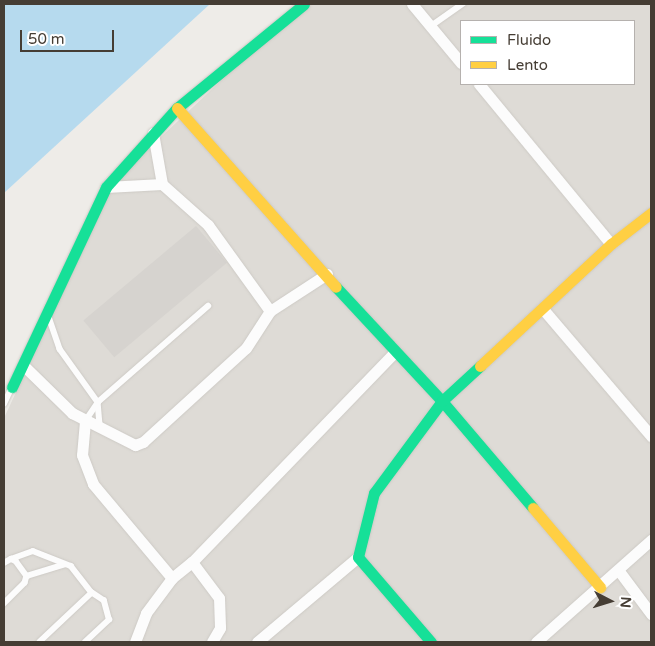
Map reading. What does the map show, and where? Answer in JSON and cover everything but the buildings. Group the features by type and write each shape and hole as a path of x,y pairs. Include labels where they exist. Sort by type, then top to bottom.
{"street":[{"path":"12,387 106,187 177,108 304,4"},
{"path":"412,4 460,62"},
{"path":"479,85 611,244"},
{"path":"177,108 395,352 442,401 600,587"},
{"path":"153,133 162,184 208,225 270,311"},
{"path":"106,187 162,184"},
{"path":"257,642 358,557 367,512 378,485 442,401 611,244 651,214"},
{"path":"23,366 58,403 85,421 100,426 126,443 135,445 143,442 246,348 270,311 327,274"},
{"path":"543,309 651,436"},
{"path":"135,642 146,613 172,578 192,562 395,352"},
{"path":"85,421 82,455 93,484 172,578"},
{"path":"536,642 619,571 651,540"},
{"path":"358,557 430,642"},
{"path":"192,562 219,598 220,628 212,642"},
{"path":"619,571 651,614"}],"lane":[{"path":"431,26 464,4"},
{"path":"85,421 98,402 208,306"},
{"path":"47,312 60,349 98,402 100,426"},
{"path":"4,404 12,387"},
{"path":"4,563 33,551 74,568 92,593 104,601 109,620 85,642"},
{"path":"4,604 25,583 27,576 22,565 11,559"},
{"path":"27,576 63,565"},
{"path":"40,642 92,593"}],"shaded area":[{"path":"303,4 651,4 651,642 4,642 4,418 116,179"}],"water":[{"path":"4,4 210,4 4,193"}],"traffic: fast":[{"path":"12,387 106,187 177,108 304,4"},
{"path":"336,287 442,401 533,508"},
{"path":"431,642 358,557 374,493 442,401 480,366"}],"traffic: slow":[{"path":"177,108 336,287"},
{"path":"480,366 611,244 651,213"},
{"path":"533,508 600,587"}]}
